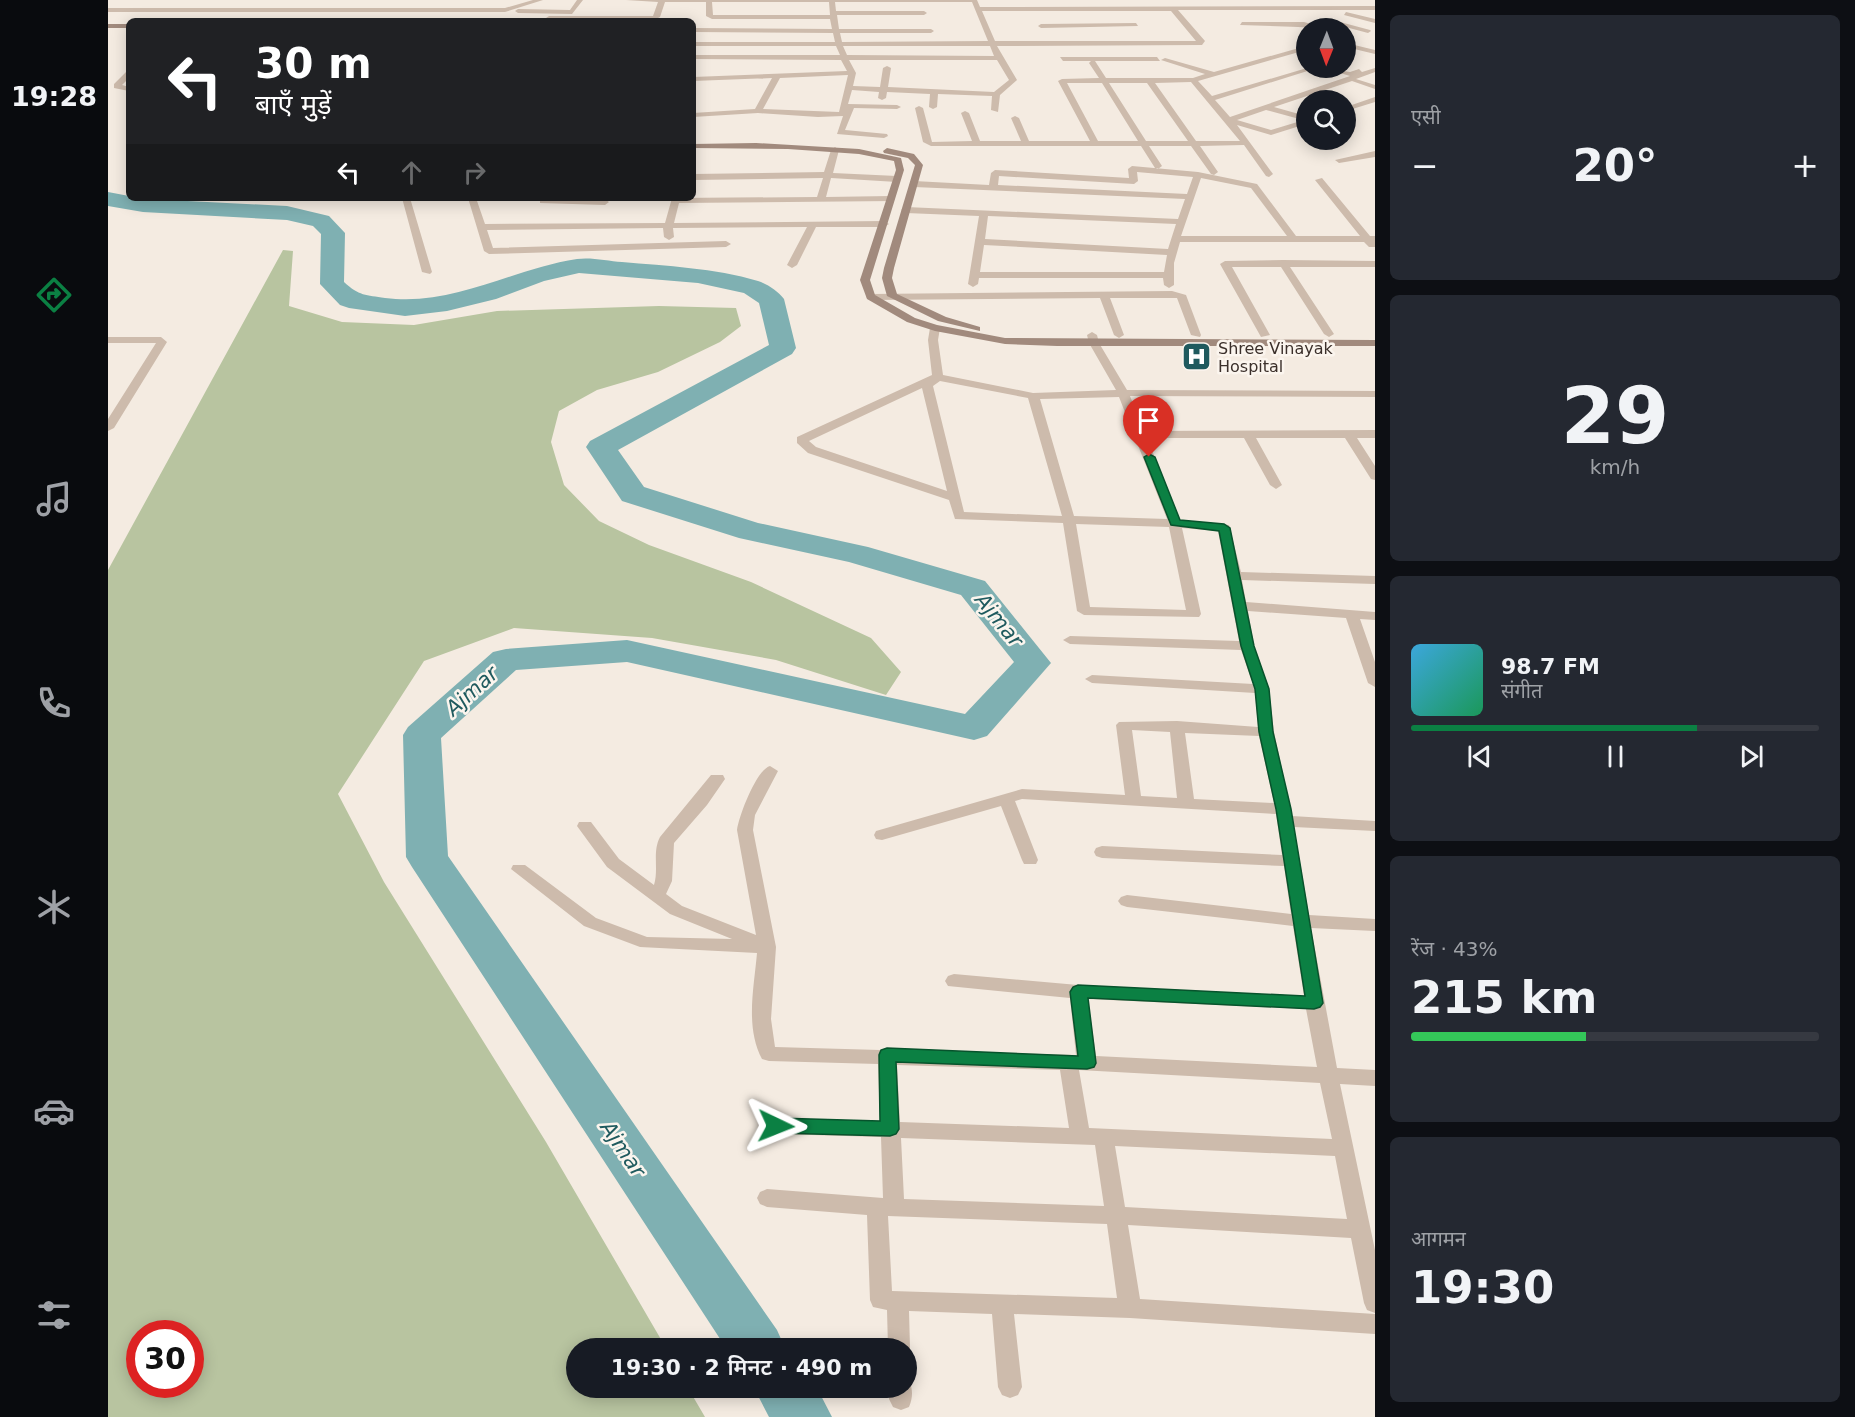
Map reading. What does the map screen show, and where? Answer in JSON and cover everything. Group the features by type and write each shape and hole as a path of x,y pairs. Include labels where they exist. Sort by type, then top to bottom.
{"street":[{"path":"211,10 221,0"},
{"path":"263,11 272,0"},
{"path":"356,11 391,0"},
{"path":"398,18 432,11 467,0"},
{"path":"505,10 540,0"},
{"path":"108,10 572,12 580,0"},
{"path":"629,0 974,0 999,58 1013,80 996,94 848,88"},
{"path":"549,18 654,18 657,17 662,0"},
{"path":"710,0 709,16 924,13"},
{"path":"696,116 758,111 818,115 842,114 852,73 843,57 833,15 832,0"},
{"path":"918,0 936,44"},
{"path":"998,0 1000,2 1123,9 1375,8"},
{"path":"1135,0 1142,9"},
{"path":"978,9 1030,9 1050,4 1110,1"},
{"path":"696,44 1202,43 1172,8"},
{"path":"1227,8 1245,27 1296,24"},
{"path":"1323,8 1375,21"},
{"path":"1030,9 1069,70"},
{"path":"1123,9 1150,43"},
{"path":"129,18 138,10"},
{"path":"287,18 293,11"},
{"path":"880,13 882,31"},
{"path":"120,26 126,21"},
{"path":"1090,25 1101,43"},
{"path":"1041,26 1136,25"},
{"path":"108,28 126,27"},
{"path":"1356,27 1372,30"},
{"path":"108,28 126,28"},
{"path":"1283,28 1296,31"},
{"path":"696,30 931,30"},
{"path":"1357,34 1372,30"},
{"path":"1357,34 1375,38"},
{"path":"1184,43 1191,52"},
{"path":"1356,47 1375,52"},
{"path":"1096,145 1062,81 1193,80 1296,53"},
{"path":"696,57 999,58"},
{"path":"1063,59 1161,60 1213,74"},
{"path":"1093,63 1158,166"},
{"path":"1357,64 1373,68"},
{"path":"880,106 887,68"},
{"path":"1356,72 1373,68"},
{"path":"1229,120 1268,108 1373,68"},
{"path":"697,79 852,73"},
{"path":"1229,105 1214,98 1296,73"},
{"path":"758,111 778,75"},
{"path":"1287,75 1320,85"},
{"path":"126,77 117,86 126,88"},
{"path":"1193,80 1229,120 1269,174"},
{"path":"1150,81 1214,172"},
{"path":"1355,81 1375,87"},
{"path":"1253,86 1286,96"},
{"path":"933,107 934,92"},
{"path":"995,110 996,94"},
{"path":"1356,106 1375,99"},
{"path":"884,136 840,132 851,106 897,106"},
{"path":"919,108 928,143 1144,145 1246,143"},
{"path":"1268,108 1296,117"},
{"path":"965,113 977,144"},
{"path":"1015,118 1027,145"},
{"path":"1229,120 1271,133 1296,124"},
{"path":"696,139 767,138 897,152 917,160 919,165 887,278 892,296 942,319 973,328 1093,339 1119,335 1375,334"},
{"path":"696,147 758,145 835,150 898,160 900,170 865,280 871,297 910,320 935,328 1005,341 1093,339 1375,343"},
{"path":"821,198 835,150"},
{"path":"1338,160 1375,154"},
{"path":"993,188 995,173 1134,181 1132,169 1198,175 1254,186 1293,238"},
{"path":"696,177 826,175 897,179"},
{"path":"1172,294 1167,275 1176,239 1198,175"},
{"path":"1319,180 1372,239 1375,248"},
{"path":"914,184 1190,197"},
{"path":"696,199 891,199"},
{"path":"407,201 427,272"},
{"path":"473,201 489,251 726,244"},
{"path":"669,246 668,227 674,201"},
{"path":"906,210 1183,222"},
{"path":"480,227 548,211 604,212 668,227 814,223 884,224"},
{"path":"548,211 604,212"},
{"path":"972,295 984,213"},
{"path":"792,265 814,223"},
{"path":"1176,239 1372,239"},
{"path":"980,242 1173,252"},
{"path":"1283,263 1329,334"},
{"path":"1265,334 1225,264 1375,264"},
{"path":"974,274 1167,275"},
{"path":"1104,295 1119,335"},
{"path":"871,297 1181,295 1196,335"},
{"path":"935,328 933,340 938,377"},
{"path":"1033,396 1069,519 1084,611 1194,614 1175,523 1123,393 1093,339"},
{"path":"108,340 160,340 162,342 108,428"},
{"path":"938,377 927,385 959,516 1175,523 1224,528 1247,646 1262,689 1266,732 1284,815 1314,1003 1358,1229 1375,1303"},
{"path":"953,497 812,450 801,440 938,377 1033,396 1123,393 1375,394"},
{"path":"1349,434 1375,476"},
{"path":"1141,435 1375,434"},
{"path":"1249,436 1276,484"},
{"path":"1235,576 1375,580"},
{"path":"1240,606 1375,616"},
{"path":"1352,616 1374,680"},
{"path":"1070,640 1247,646"},
{"path":"1092,680 1262,689"},
{"path":"1134,801 1124,725 1266,732"},
{"path":"1177,726 1186,802"},
{"path":"770,771 747,815 745,830 767,947 761,1034 764,1048 769,1054 887,1055 1078,1062 1375,1078"},
{"path":"656,895 664,885 666,871 663,849 666,841 717,779"},
{"path":"882,835 1022,794 1186,802 1375,826"},
{"path":"1006,798 1030,860"},
{"path":"585,826 612,862 676,910 767,947"},
{"path":"1102,852 1291,861"},
{"path":"519,869 590,922 646,943 767,947"},
{"path":"1127,901 1300,921 1375,925"},
{"path":"954,981 1078,992 1314,1003"},
{"path":"1078,992 1080,1136"},
{"path":"887,1055 890,1129 881,1300 1130,1308 1375,1324"},
{"path":"776,1126 1344,1148"},
{"path":"1104,1137 1130,1308"},
{"path":"766,1198 886,1207 1115,1215 1358,1229"},
{"path":"898,1301 899,1338"},
{"path":"1002,1303 1010,1387"}],"green space":[{"path":"283,250 293,251 289,306 342,322 414,325 497,311 659,306 736,308 741,326 720,342 658,372 597,390 559,411 551,442 564,485 599,521 649,545 751,582 871,638 901,672 886,695 776,660 652,638 514,628 424,661 338,794 384,882 546,1142 660,1338 566,1338 566,1398 694,1398 705,1417 108,1417 108,570"}],"waterway":[{"name":"Ajmar","path":"108,199 143,205 287,213 321,221 333,233 332,284 349,300 405,308 447,303 487,294 537,275 579,266 698,276 752,287 771,299 783,348 601,447 633,494 750,531 856,554 973,588 1033,663 974,728 627,651 506,660 422,735 427,857 750,1338"},
{"name":"Ajmar","path":"790,1398 803,1417"}],"place":[{"name":"Shree Vinayak Hospital","path":"1197,357"}],"route":[{"path":"776,1126 890,1129 887,1055 1087,1063 1078,992 1314,1003 1283,809 1266,732 1262,689 1247,646 1224,528 1175,523 1149,457"}]}
